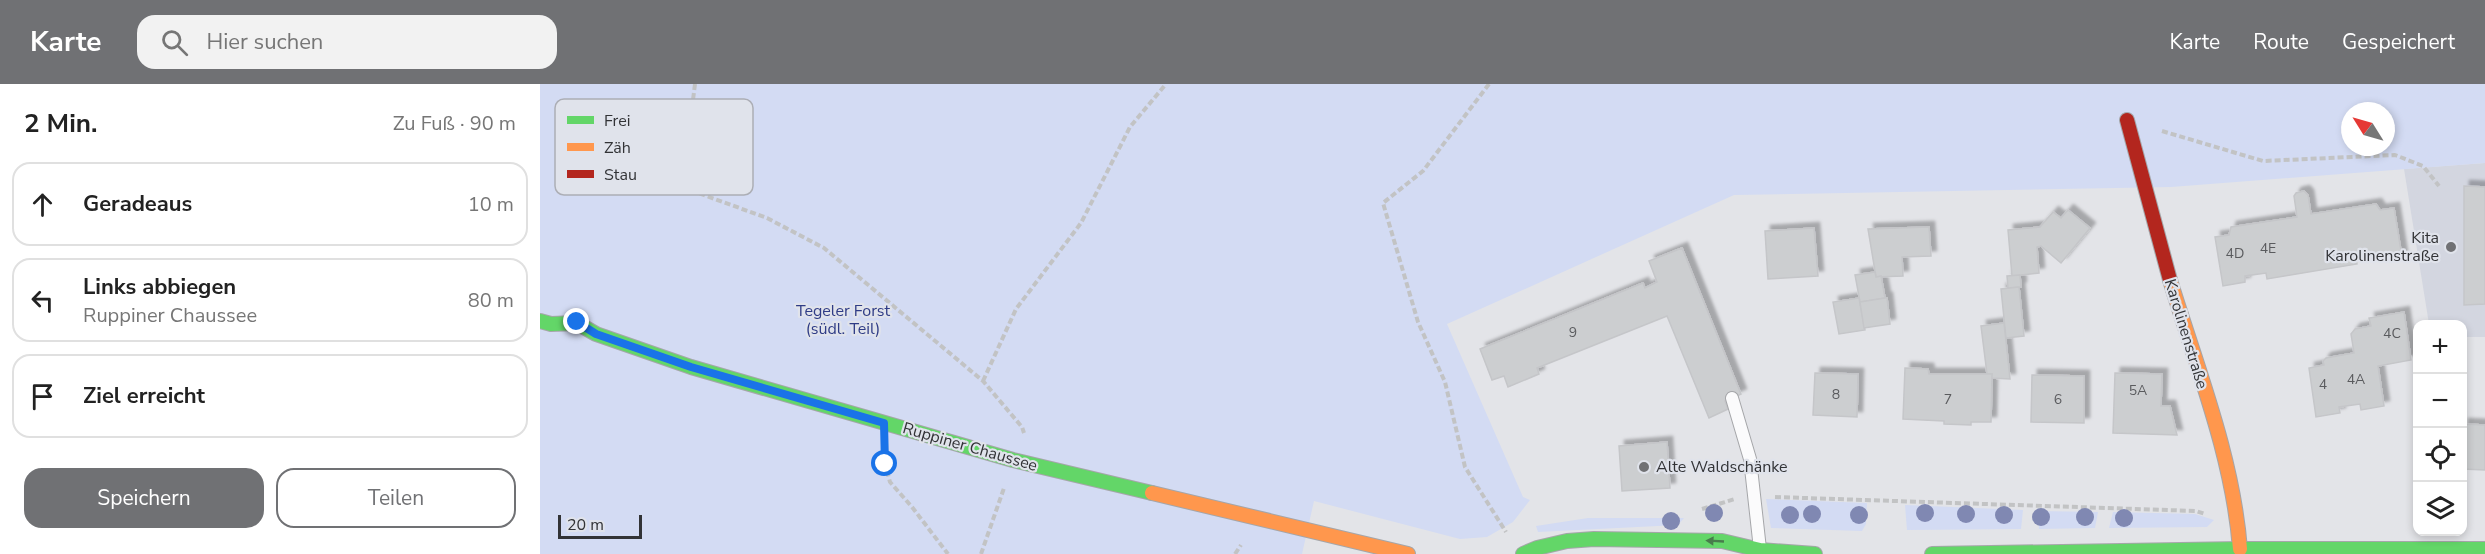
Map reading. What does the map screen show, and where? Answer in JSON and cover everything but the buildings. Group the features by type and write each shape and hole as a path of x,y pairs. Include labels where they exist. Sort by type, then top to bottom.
{"street":[{"name":"Karolinenstraße","path":"2127,120 2145,200 2222,450 2240,526 2240,549"},
{"name":"Ruppiner Chaussee","path":"540,321 551,324 577,322 596,334 691,367 1013,460 1408,554"},
{"path":"1524,554 1537,548 1567,541 1594,539 1722,541 1760,550 1815,554"},
{"path":"1932,554 2240,549 2485,549"}],"lane":[{"path":"1732,398 1750,459 1760,550"}],"path":[{"path":"693,99 695,84"},
{"path":"983,381 1016,309 1081,223 1130,127 1166,84"},
{"path":"1489,84 1423,171 1383,203 1418,322 1445,382 1466,467 1506,532"},
{"path":"2161,130 2263,161 2395,155 2422,166 2439,186"},
{"path":"704,195 767,218 824,248 983,381 1022,426 1026,443 1013,460 981,554"},
{"path":"884,423 885,464 890,482 948,554"},
{"path":"1698,510 1744,496 2196,511 2209,516"},
{"path":"1506,538 1514,533"}],"shaded area":[{"name":"Kita Karolinenstraße","path":"2485,163 2485,337 2467,337 2467,320 2428,320 2404,169"}],"green space":[{"name":"Tegeler Forst (südl. Teil)","path":"540,84 2485,84 2485,163 2171,187 1734,195 1447,324 1523,497 1530,500 1513,522 1487,537 1460,539 1314,501 1302,554 540,554"},
{"path":"1766,499 1867,503 1866,524 1862,531 1771,528"},
{"path":"1905,505 2023,510 2021,529 1907,530"},
{"path":"2038,511 2098,512 2095,528 2039,529"},
{"path":"2113,512 2195,514 2214,520 2207,527 2109,528"},
{"path":"1588,518 1684,518 1678,525 1538,532 1536,526"}],"traffic: fast":[{"path":"540,321 551,324 577,323 596,334 691,367 1013,460 1152,493"},
{"path":"1523,554 1567,541 1594,539 1722,541 1760,550 1815,554"},
{"path":"1932,554 2240,549 2485,549"}],"traffic: slow":[{"path":"2170,280 2222,447 2230,481 2240,549"},
{"path":"1152,493 1408,554"}],"traffic: jam":[{"path":"2127,120 2170,280"}],"place":[{"name":"Kita Karolinenstraße","path":"2451,247"},
{"name":"Alte Waldschänke","path":"1644,467"}],"route":[{"path":"577,322 596,334 691,367 884,423 885,464"}]}
